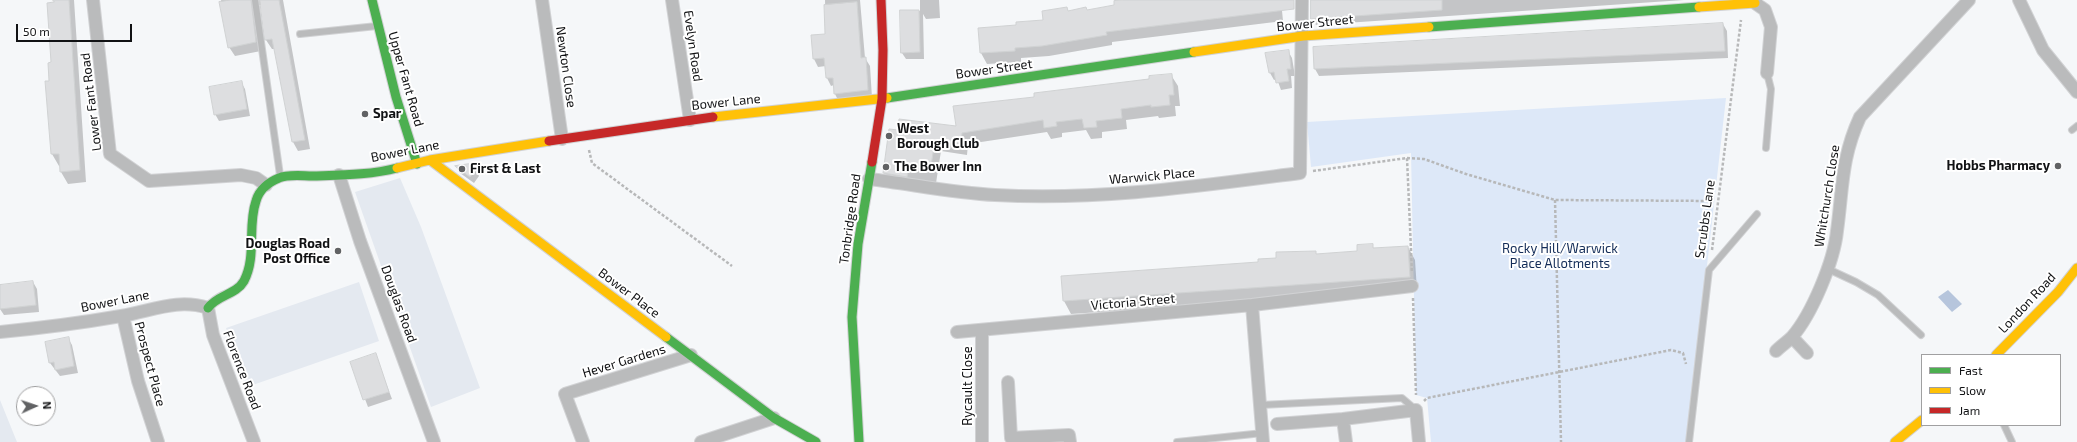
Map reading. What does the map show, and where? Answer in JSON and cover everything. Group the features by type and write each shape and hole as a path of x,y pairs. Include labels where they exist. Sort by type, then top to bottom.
{"street":[{"name":"Lower Fant Road","path":"93,0 110,154 149,181 242,175 256,178 266,185"},
{"name":"Upper Fant Road","path":"372,0 377,26 417,164"},
{"name":"Newton Close","path":"542,0 562,139"},
{"name":"Evelyn Road","path":"672,0 690,120"},
{"name":"Tonbridge Road","path":"859,442 852,317 858,244 882,99 883,50 881,0"},
{"path":"1300,173 1303,36 1302,0"},
{"name":"Whitchurch Close","path":"1776,351 1792,336 1809,310 1828,270 1837,232 1843,169 1851,137 1860,117 1970,0"},
{"path":"2019,0 2042,50 2077,92"},
{"name":"Bower Street","path":"882,99 1303,36 1751,2"},
{"path":"1751,2 1765,10 1771,27 1767,73"},
{"name":"Bower Lane","path":"0,332 124,316 168,304 195,303 208,308 212,302 238,288 247,276 251,265 252,218 256,199 266,185 280,177 339,175 391,170 430,160 586,135 690,120 882,99"},
{"name":"Bower Place","path":"430,160 774,418 816,442"},
{"name":"Warwick Place","path":"869,179 994,195 1070,196 1169,190 1300,173"},
{"name":"Douglas Road","path":"339,175 360,241 434,442"},
{"name":"London Road","path":"1997,354 2058,292 2077,268"},
{"name":"Victoria Street","path":"1017,327 1252,304 1412,286"},
{"path":"1252,304 1263,438"},
{"name":"Florence Road","path":"208,308 213,335 254,442"},
{"name":"Prospect Place","path":"124,316 138,382 158,442"},
{"name":"Rycault Close","path":"957,332 1017,327"},
{"name":"Rycault Close","path":"982,330 982,442"},
{"path":"1792,336 1807,353"},
{"name":"Hever Gardens","path":"583,442 565,394 691,355"},
{"path":"1008,382 1011,438 1069,435 1070,442"},
{"path":"1277,424 1343,419 1416,410 1419,442"},
{"path":"701,442 774,418"},
{"path":"1343,419 1346,442"},
{"path":"1895,442 1921,421"}],"lane":[{"path":"255,0 280,177"},
{"path":"300,34 377,26"},
{"path":"1766,148 1771,89 1767,73"},
{"path":"1709,270 1757,214"},
{"name":"Scrubbs Lane","path":"1689,442 1709,270"},
{"path":"1828,270 1856,282 1878,295 1921,335"},
{"path":"1261,404 1402,398 1416,410"},
{"path":"2004,426 2012,442"},
{"path":"1177,442 1263,438"}],"path":[{"name":"Scrubbs Lane","path":"1709,270 1751,2"},
{"path":"586,135 592,164 732,266"},
{"path":"1300,173 1407,158 1424,159 1466,174 1555,200 1714,201"},
{"path":"1407,158 1416,410"},
{"path":"1555,200 1561,442"},
{"path":"1416,410 1427,398 1559,370 1671,350 1683,353 1688,371"}],"shaded area":[{"path":"400,178 421,227 480,388 431,407 355,192"},
{"path":"359,282 379,341 247,387 226,328"},
{"path":"1948,290 1962,304 1952,312 1938,297"},
{"path":"0,400 17,442 0,442"}],"green space":[{"name":"Rocky Hill/Warwick Place Allotments","path":"1726,98 1687,442 1431,442 1427,398 1416,395 1411,153 1311,167 1307,122"}],"building":[{"path":"53,0 69,0 80,170 60,172 59,154 51,154 45,81 49,81 48,63 51,62 47,3 54,2"},
{"path":"231,0 251,0 256,42 228,48 219,2"},
{"path":"260,0 279,0 305,140 292,142 272,39 265,40"},
{"path":"1294,0 1294,9 1106,32 1107,35 1042,46 1015,48 1015,51 980,53 978,28 1016,25 1016,22 1043,20 1042,11 1067,7 1068,11 1086,7 1087,10 1114,5 1114,1"},
{"path":"1311,0 1442,0 1442,10 1311,19"},
{"path":"857,2 861,58 866,57 868,90 834,94 833,78 826,78 824,58 813,59 811,35 825,34 824,5"},
{"path":"900,10 919,10 920,52 901,53"},
{"path":"1723,23 1725,51 1314,69 1313,47"},
{"path":"1289,50 1291,69 1287,69 1289,81 1276,83 1274,72 1269,73 1265,53"},
{"path":"1172,74 1174,95 1169,95 1170,105 1151,107 1151,105 1121,109 1122,118 1096,121 1097,127 1084,128 1082,119 1056,122 1057,126 1044,128 1043,120 962,133 961,144 935,140 930,172 908,169 907,177 883,173 889,129 898,130 899,119 956,126 953,106 1034,97 1034,93 1149,79 1149,76"},
{"path":"242,81 247,109 214,115 209,87"},
{"path":"469,164 476,169 470,177 455,166"},
{"path":"1373,244 1373,248 1408,246 1410,277 1063,301 1061,276 1258,262 1258,259 1276,258 1276,252 1316,251 1316,254 1357,251 1357,245"},
{"path":"33,281 36,305 0,309 0,285"},
{"path":"69,337 74,366 55,370 54,362 49,363 45,342"},
{"path":"376,353 389,392 363,400 350,362"}],"traffic: fast":[{"path":"372,0 396,97 417,164"},
{"path":"1429,27 1699,7"},
{"path":"887,98 1194,52"},
{"path":"859,442 852,317 858,244 872,162"},
{"path":"208,308 216,300 241,286 244,281 250,262 253,211 259,193 268,184 279,178 287,176 355,174 397,168"},
{"path":"666,337 774,418 816,442"}],"traffic: slow":[{"path":"1699,7 1755,3"},
{"path":"1194,52 1303,36 1429,27"},
{"path":"713,117 887,98"},
{"path":"397,168 430,160 549,141"},
{"path":"430,160 666,337"},
{"path":"1997,354 2058,292 2077,268"},
{"path":"1895,442 1921,421"}],"traffic: jam":[{"path":"872,162 882,99 883,50 881,0"},
{"path":"549,141 713,117"}],"place":[{"name":"Spar","path":"365,114"},
{"name":"West Borough Club","path":"889,136"},
{"name":"Hobbs Pharmacy","path":"2058,166"},
{"name":"The Bower Inn","path":"886,167"},
{"name":"First & Last","path":"462,169"},
{"name":"Douglas Road Post Office","path":"338,251"}]}
